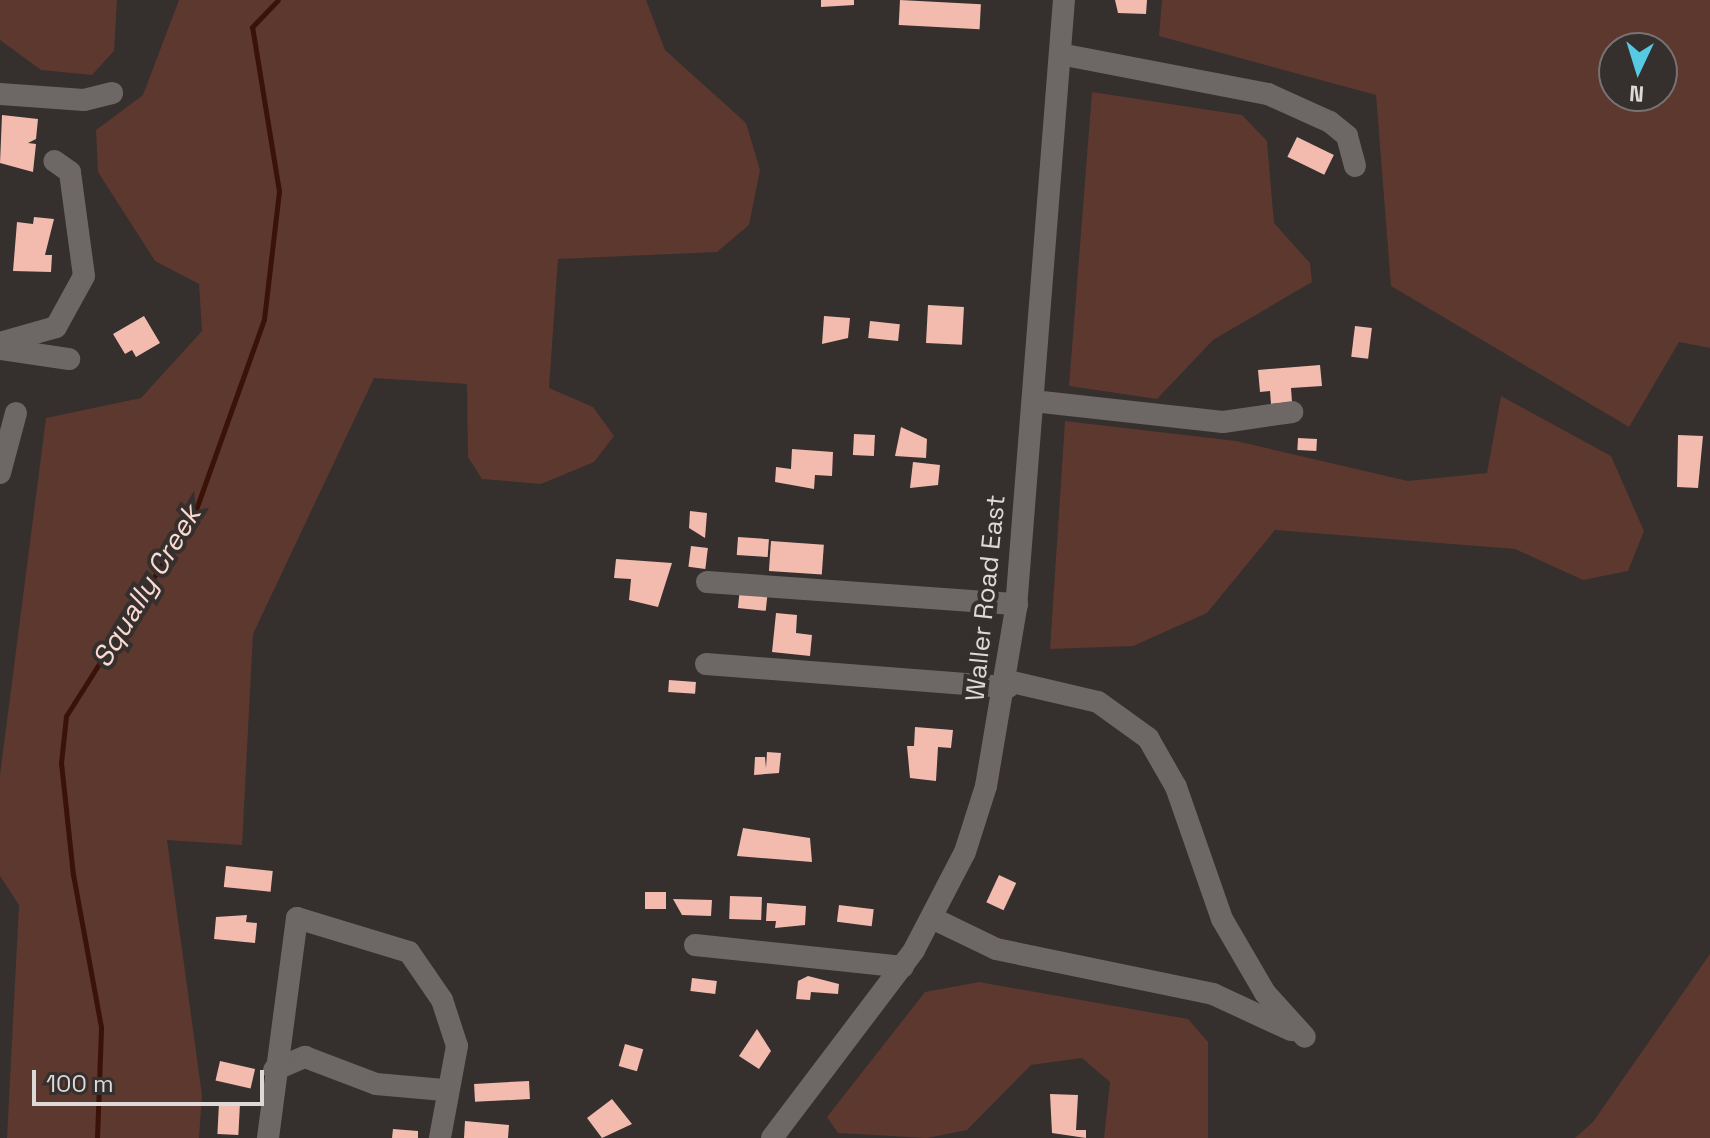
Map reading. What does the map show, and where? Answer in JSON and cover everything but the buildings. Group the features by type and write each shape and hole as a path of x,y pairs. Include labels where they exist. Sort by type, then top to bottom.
{"street":[{"name":"Waller Road East","path":"772,1138 903,967 932,918 986,786 1008,684 1017,604 1064,0"},
{"path":"1060,54 1268,94 1330,122 1347,136 1355,166"},
{"path":"0,94 84,100 112,93"},
{"path":"0,346 56,327 84,276 70,172 54,161"},
{"path":"0,346 69,359"},
{"path":"1033,401 1223,422 1292,412"},
{"path":"0,473 16,413"},
{"path":"707,582 1017,604"},
{"path":"706,664 1008,684 1098,702 1148,738 1176,787 1222,919 1252,975 1305,1037 1213,994 1051,965 996,949 932,918"},
{"path":"268,1138 274,1070 297,918 409,952 455,1027 455,1069 444,1090 440,1138"},
{"path":"695,945 903,967"},
{"path":"274,1070 305,1057 376,1084 444,1090"}],"shaded area":[{"path":"0,0 117,0 114,51 92,75 41,70 0,40"},
{"path":"179,0 646,0 665,50 746,123 760,170 749,225 717,252 558,259 549,388 593,407 614,436 594,462 541,484 482,479 468,457 467,384 374,378 253,634 242,845 167,840 202,1095 199,1138 7,1138 19,905 0,876 0,775 46,418 141,398 202,331 199,284 155,261 98,172 96,130 143,95"},
{"path":"1162,0 1710,0 1710,348 1679,342 1629,427 1391,286 1376,95 1159,36"},
{"path":"1092,92 1242,115 1267,141 1274,223 1310,263 1312,282 1213,340 1157,399 1069,386"},
{"path":"1501,396 1611,456 1644,531 1628,571 1583,580 1515,549 1275,530 1207,613 1133,646 1050,649 1065,421 1236,441 1408,481 1487,473"},
{"path":"1710,954 1710,1138 1575,1138 1593,1122"},
{"path":"979,982 1188,1019 1208,1042 1208,1138 1104,1138 1110,1082 1082,1058 1031,1065 967,1130 927,1138 838,1133 827,1117 925,992"}],"waterway":[{"name":"Squally Creek","path":"97,1138 101,1027 73,875 61,763 66,716 195,512 264,319 279,191 252,27 278,0"}]}
